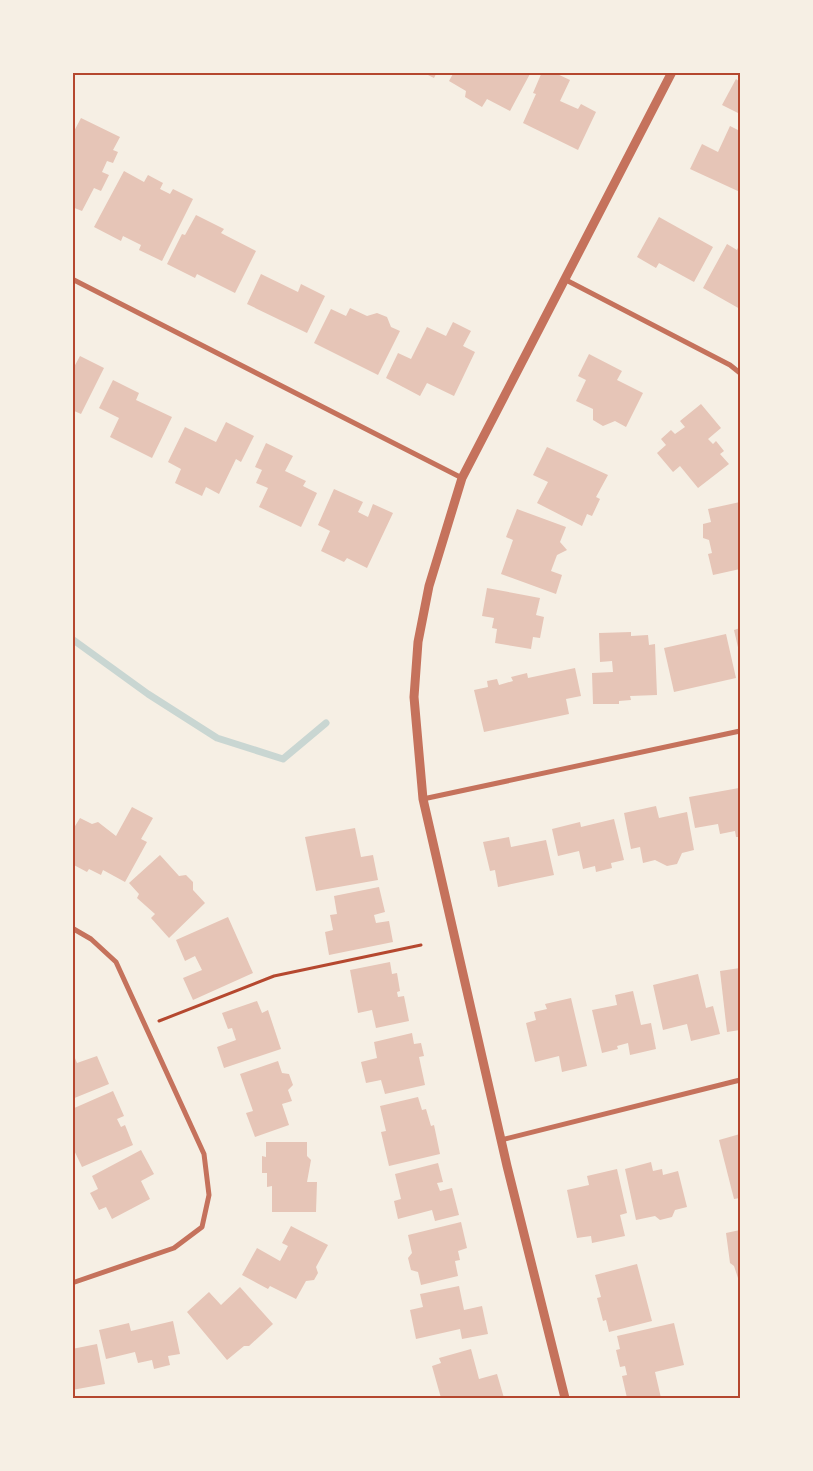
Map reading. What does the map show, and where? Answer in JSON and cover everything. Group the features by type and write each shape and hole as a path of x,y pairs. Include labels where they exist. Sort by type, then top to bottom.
{"street":[{"path":"565,1398 501,1140 422,799 414,697 418,642 429,586 462,478 672,72"},
{"path":"72,279 462,478"},
{"path":"566,280 730,365 740,373"},
{"path":"422,799 740,731"},
{"path":"72,928 91,939 116,962 204,1154 209,1195 202,1226 174,1248 72,1283"},
{"path":"501,1140 740,1080"}],"path":[{"path":"146,1026 274,976 421,945"}],"building":[{"path":"422,72 437,72 434,78"},
{"path":"454,72 531,72 510,111 487,99 482,107 465,97 466,91 449,81"},
{"path":"542,72 553,72 570,80 560,101 578,109 581,104 596,112 578,150 523,123 536,94 533,93"},
{"path":"736,79 740,82 740,114 722,105"},
{"path":"81,118 120,137 113,150 118,152 113,163 107,161 102,172 109,175 101,191 94,188 82,211 72,207 72,135"},
{"path":"730,126 740,131 740,192 690,169 702,144 718,152"},
{"path":"124,171 144,182 148,175 163,183 160,189 170,194 173,189 193,199 162,261 139,250 141,245 123,236 121,241 94,227"},
{"path":"196,215 224,229 221,233 256,251 235,293 197,274 195,278 167,264 182,234 185,235"},
{"path":"659,217 713,247 694,282 659,263 656,268 637,257"},
{"path":"740,243 740,309 703,288 727,244 737,250"},
{"path":"261,274 298,292 301,284 325,296 307,333 247,304"},
{"path":"350,308 367,316 377,313 387,317 391,327 400,331 378,375 314,343 331,309 346,316"},
{"path":"453,322 471,331 463,346 475,352 454,396 427,383 420,396 386,378 398,353 411,359 427,327 446,336"},
{"path":"589,354 622,371 617,380 643,393 626,427 615,421 603,426 593,420 593,409 576,401 586,380 578,376"},
{"path":"80,356 104,368 81,414 72,410 72,366 74,367"},
{"path":"113,380 139,393 136,400 172,417 152,458 110,437 119,418 99,408"},
{"path":"701,404 721,428 708,439 713,444 716,441 724,451 720,454 729,464 698,488 680,466 673,472 657,453 666,445 661,439 671,430 675,434 685,427 680,421"},
{"path":"226,422 254,436 241,462 236,459 219,494 206,487 202,496 175,483 181,469 168,462 185,427 216,442"},
{"path":"266,443 293,456 285,471 306,481 303,486 317,493 301,527 259,507 268,488 256,483 262,470 255,467"},
{"path":"547,447 608,475 596,497 600,499 592,516 587,514 582,526 537,503 548,482 533,475"},
{"path":"334,489 363,502 358,512 368,517 373,504 393,513 367,568 347,558 344,562 321,551 330,531 318,525"},
{"path":"740,502 740,569 713,575 708,554 712,553 709,540 703,538 703,524 711,522 708,509"},
{"path":"517,509 566,527 560,542 567,550 557,555 551,571 562,575 556,594 501,574 513,540 506,537"},
{"path":"487,588 540,598 536,615 544,617 540,638 533,637 531,649 495,643 497,629 492,628 494,618 482,616"},
{"path":"740,628 740,656 734,630"},
{"path":"631,632 631,636 648,635 649,645 655,644 657,695 630,696 631,700 619,701 619,704 593,704 592,673 613,672 612,661 600,662 599,633"},
{"path":"726,634 736,678 674,692 664,648"},
{"path":"575,668 581,696 566,699 569,714 484,732 474,690 488,687 487,681 497,679 499,685 513,681 511,677 527,673 528,678"},
{"path":"739,788 740,837 736,837 735,831 720,834 718,824 695,828 689,797"},
{"path":"656,806 659,818 687,812 694,850 682,853 677,864 667,866 655,860 643,863 640,847 631,849 624,813"},
{"path":"132,807 153,818 141,839 147,842 125,882 103,870 101,875 89,869 87,872 72,864 72,831 80,818 92,824 98,822 116,836"},
{"path":"614,819 624,860 611,863 612,868 596,872 595,866 583,869 579,851 558,856 552,829 580,822 581,827"},
{"path":"355,828 361,857 373,855 378,880 316,891 305,837"},
{"path":"509,837 511,847 546,840 554,875 498,887 495,870 490,871 483,842"},
{"path":"160,855 179,876 186,875 193,882 193,890 205,903 169,938 151,918 155,914 137,898 139,894 129,883"},
{"path":"379,887 385,912 374,915 376,923 389,921 393,942 329,955 325,932 333,930 330,915 337,914 334,896"},
{"path":"228,917 253,973 193,1000 183,978 202,970 195,956 185,961 176,940"},
{"path":"390,962 392,974 397,973 400,991 397,992 398,997 404,996 409,1021 376,1028 372,1010 358,1013 350,970"},
{"path":"740,968 740,1030 727,1032 720,971"},
{"path":"698,974 706,1008 713,1006 720,1034 691,1041 687,1024 663,1030 653,985"},
{"path":"633,991 641,1025 651,1023 656,1049 630,1055 628,1043 617,1046 618,1049 602,1053 592,1010 617,1005 615,995"},
{"path":"571,998 587,1066 562,1072 559,1056 535,1062 526,1023 536,1020 534,1012 547,1009 545,1004"},
{"path":"257,1001 262,1013 268,1010 281,1049 224,1068 217,1047 236,1040 232,1028 228,1029 222,1013"},
{"path":"412,1033 414,1044 421,1043 424,1056 419,1057 425,1085 385,1094 381,1080 366,1083 361,1062 377,1058 374,1042"},
{"path":"72,1051 77,1063 97,1056 109,1084 72,1099"},
{"path":"278,1061 282,1073 289,1074 293,1085 288,1090 292,1101 282,1104 289,1125 255,1137 246,1113 253,1111 240,1074"},
{"path":"113,1091 124,1116 117,1119 121,1127 125,1125 133,1145 82,1167 72,1146 72,1109"},
{"path":"418,1097 422,1110 426,1109 431,1126 434,1125 440,1154 389,1166 381,1132 386,1131 380,1106"},
{"path":"740,1134 740,1198 734,1199 719,1140"},
{"path":"266,1142 307,1142 307,1156 311,1160 307,1182 317,1182 316,1212 272,1212 272,1186 267,1187 267,1173 262,1173 262,1156 266,1157"},
{"path":"141,1150 154,1174 141,1181 150,1199 112,1219 106,1207 99,1210 90,1193 98,1189 92,1176"},
{"path":"651,1162 653,1171 662,1169 663,1175 678,1171 687,1207 675,1210 672,1217 660,1220 655,1216 636,1220 625,1169"},
{"path":"438,1163 443,1182 437,1183 440,1191 452,1188 459,1215 435,1221 432,1210 398,1219 394,1201 401,1199 395,1174"},
{"path":"617,1169 627,1213 620,1215 625,1236 592,1243 591,1236 577,1238 567,1190 589,1185 587,1176"},
{"path":"461,1222 467,1248 458,1251 460,1260 455,1261 458,1276 421,1285 418,1272 411,1270 408,1258 412,1253 408,1235"},
{"path":"291,1226 328,1245 316,1267 318,1273 314,1280 306,1281 296,1299 270,1286 268,1289 242,1275 257,1248 280,1261 288,1246 282,1243"},
{"path":"740,1230 740,1278 738,1278 734,1266 730,1263 726,1233"},
{"path":"637,1264 652,1321 609,1332 606,1320 603,1321 597,1298 601,1297 595,1275"},
{"path":"459,1286 464,1310 482,1306 488,1334 462,1339 460,1329 416,1339 410,1310 423,1307 420,1294"},
{"path":"240,1287 273,1324 249,1346 244,1346 227,1360 187,1312 209,1292 221,1305"},
{"path":"173,1321 180,1354 168,1356 170,1365 154,1369 152,1360 138,1363 135,1352 106,1359 99,1330 129,1323 131,1331"},
{"path":"674,1323 684,1365 655,1372 661,1398 627,1398 622,1376 627,1375 625,1366 620,1367 616,1350 620,1349 617,1336"},
{"path":"97,1344 105,1384 72,1390 72,1349"},
{"path":"471,1349 479,1379 497,1374 504,1398 477,1398 477,1396 441,1398 432,1366 441,1363 439,1358"}],"waterway":[{"path":"72,639 148,694 217,738 283,759 326,723"}]}
